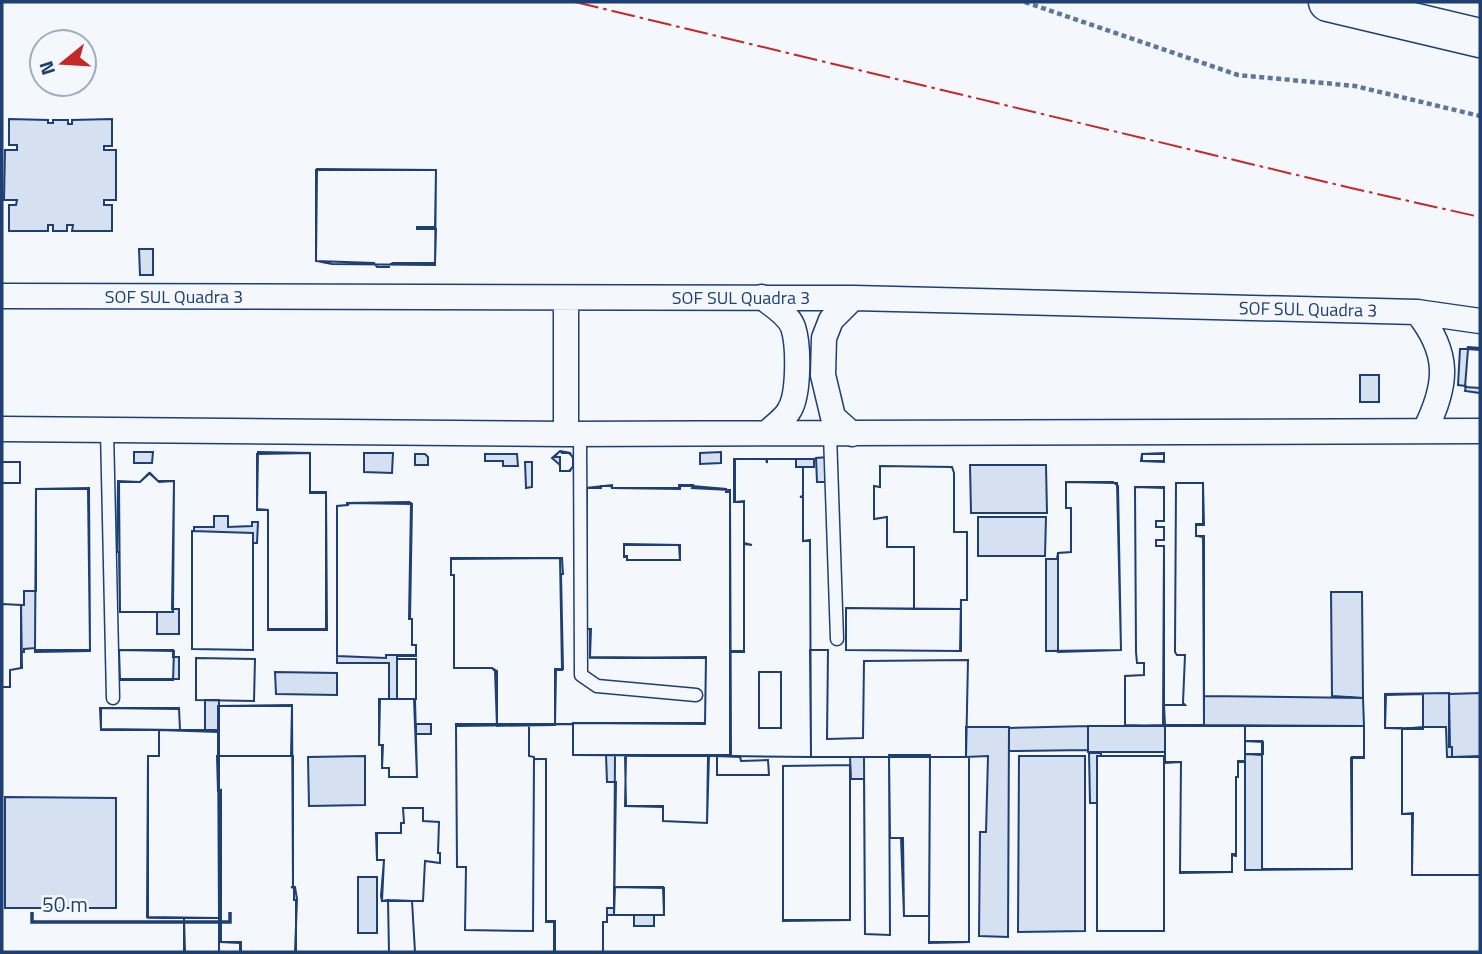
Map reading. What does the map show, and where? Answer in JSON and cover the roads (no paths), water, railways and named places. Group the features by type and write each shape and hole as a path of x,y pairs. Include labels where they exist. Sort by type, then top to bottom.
{"highway":[{"path":"1328,2 1480,38"}],"street":[{"name":"SOF SUL Quadra 3","path":"2,296 853,298 1417,312 1480,321"},
{"path":"762,297 785,315 793,326 796,349 796,383 790,409 767,433"},
{"path":"566,298 573,434"},
{"path":"841,434 833,417 823,375 824,338 831,320 853,298"},
{"path":"1417,312 1433,332 1442,364 1442,385 1437,407 1425,430"},
{"path":"2,429 573,434 1480,431"}],"lane":[{"path":"107,430 113,698"},
{"path":"573,434 581,675 597,686 696,695"},
{"path":"837,639 841,434"}]}
